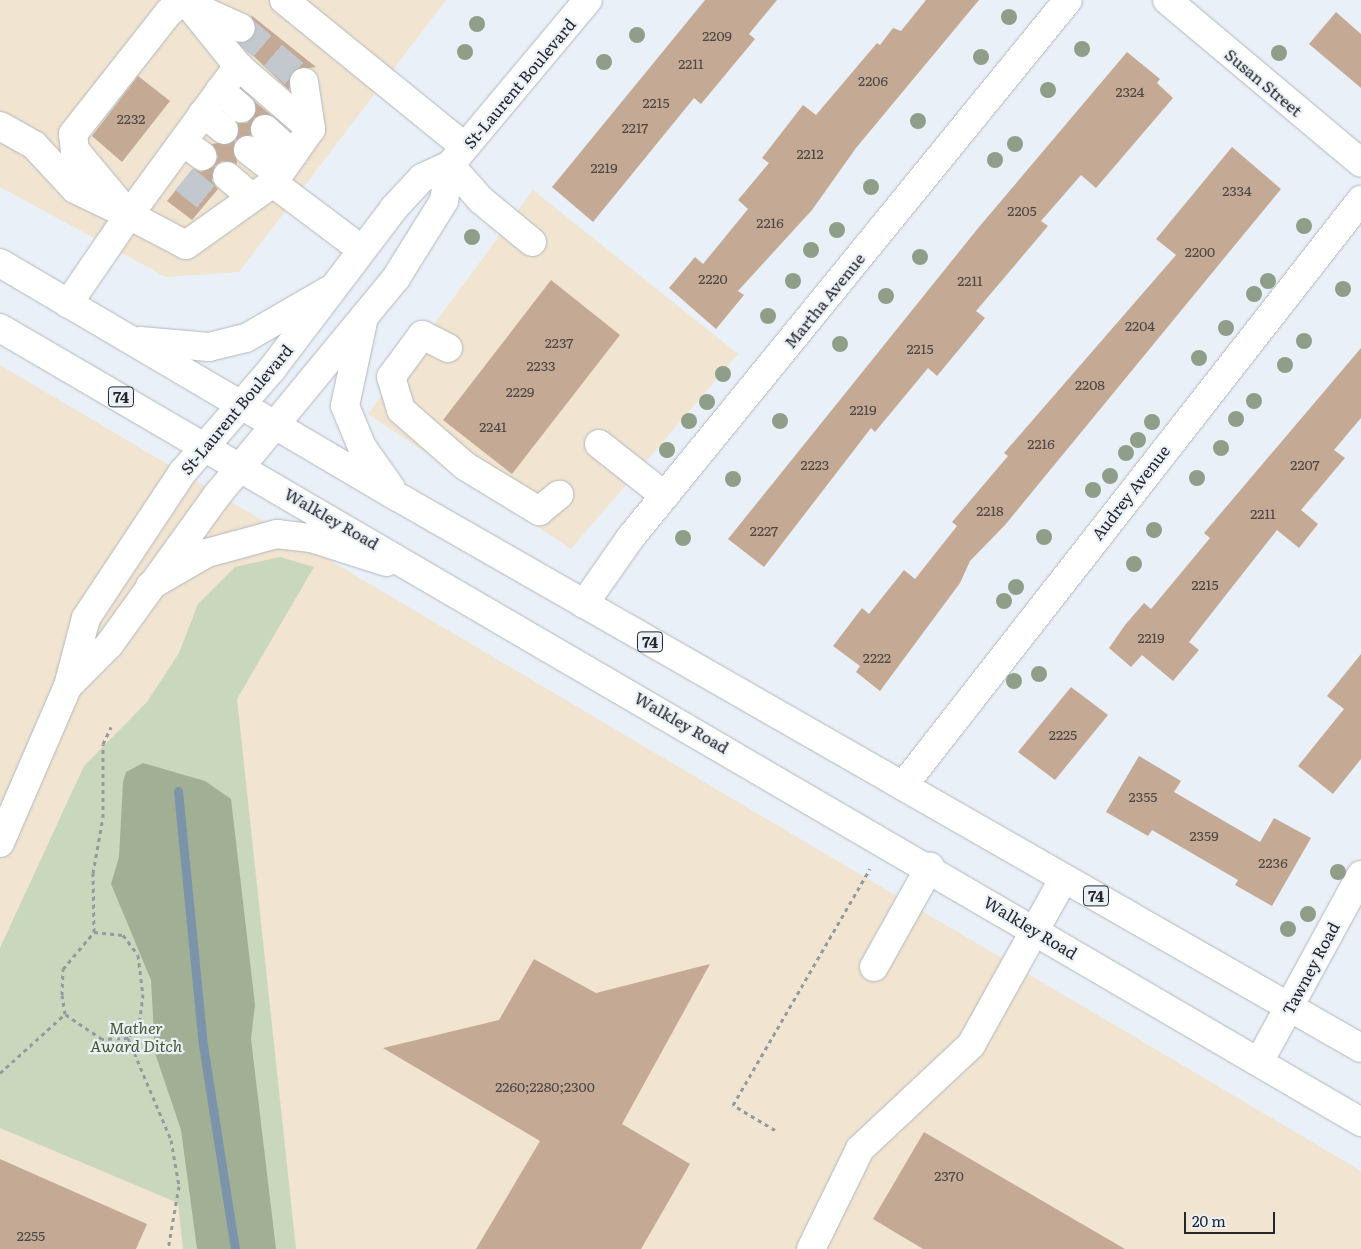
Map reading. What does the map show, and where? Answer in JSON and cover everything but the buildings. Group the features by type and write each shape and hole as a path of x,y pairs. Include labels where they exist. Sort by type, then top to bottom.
{"main road":[{"path":"129,215 75,150 73,134 169,12 185,0 194,7 241,28"},
{"path":"284,0 457,156 481,200 532,242"},
{"name":"St-Laurent Boulevard","path":"0,843 68,686 86,618 204,443 243,404 361,249 422,178 457,156 588,0"},
{"name":"Martha Avenue","path":"584,604 665,496 1068,0"},
{"name":"Susan Street","path":"1167,0 1361,163"},
{"path":"194,7 238,66 312,129"},
{"path":"68,304 129,215 175,172 214,122 220,90 238,66"},
{"path":"0,126 34,145 75,189 186,245 219,207 275,177 312,129 304,82"},
{"path":"220,90 241,108"},
{"path":"265,129 275,177"},
{"path":"248,150 275,177 361,249"},
{"name":"St-Laurent Boulevard","path":"68,686 109,645 150,586 275,422 364,317 426,236 444,201 457,156"},
{"path":"227,176 275,177"},
{"name":"Audrey Avenue","path":"903,786 1361,200"},
{"name":"74","path":"0,264 275,422 398,497 1290,1005 1361,1048"},
{"path":"130,340 209,347 246,338 329,290"},
{"path":"364,317 345,406 362,447 398,497"},
{"name":"Walkley Road","path":"0,328 242,465 1361,1122"},
{"path":"448,348 422,335 391,377 401,410 465,466 539,511 559,495"},
{"path":"599,444 665,496"},
{"path":"150,586 208,553 277,534 311,538 431,576"},
{"path":"874,967 930,868"},
{"name":"Tawney Road","path":"1259,1062 1361,875"},
{"path":"811,1249 860,1149 972,1045 1033,928 1064,878"}],"path":[{"path":"65,1014 63,969 94,932 93,874 103,817 103,744 111,727"},
{"path":"775,1130 733,1105 874,862"},
{"path":"94,932 123,935 138,955 143,994 140,1019 128,1038"},
{"path":"65,1014 102,1039 128,1038"},
{"path":"0,1073 65,1014"},
{"path":"128,1038 172,1140 179,1186 168,1249"}],"shaded area":[{"path":"0,0 446,0 239,272 166,277 0,187"},
{"path":"533,190 738,354 571,549 368,414"},
{"path":"0,365 1361,1171 1361,1249 0,1249"}],"green space":[{"name":"Mather Award Ditch","path":"280,557 314,567 237,699 296,1249 183,1249 178,1203 0,1128 0,948 84,766 147,702 179,653 198,604 235,567"},
{"path":"143,763 205,781 231,799 255,1005 251,1039 276,1249 197,1249 181,1130 155,1053 151,980 111,884 119,857 123,782 126,772"}],"waterway":[{"path":"178,791 203,1045 235,1249"}],"tunnel":[{"path":"241,28 304,82"},
{"path":"184,179 209,199"}]}
